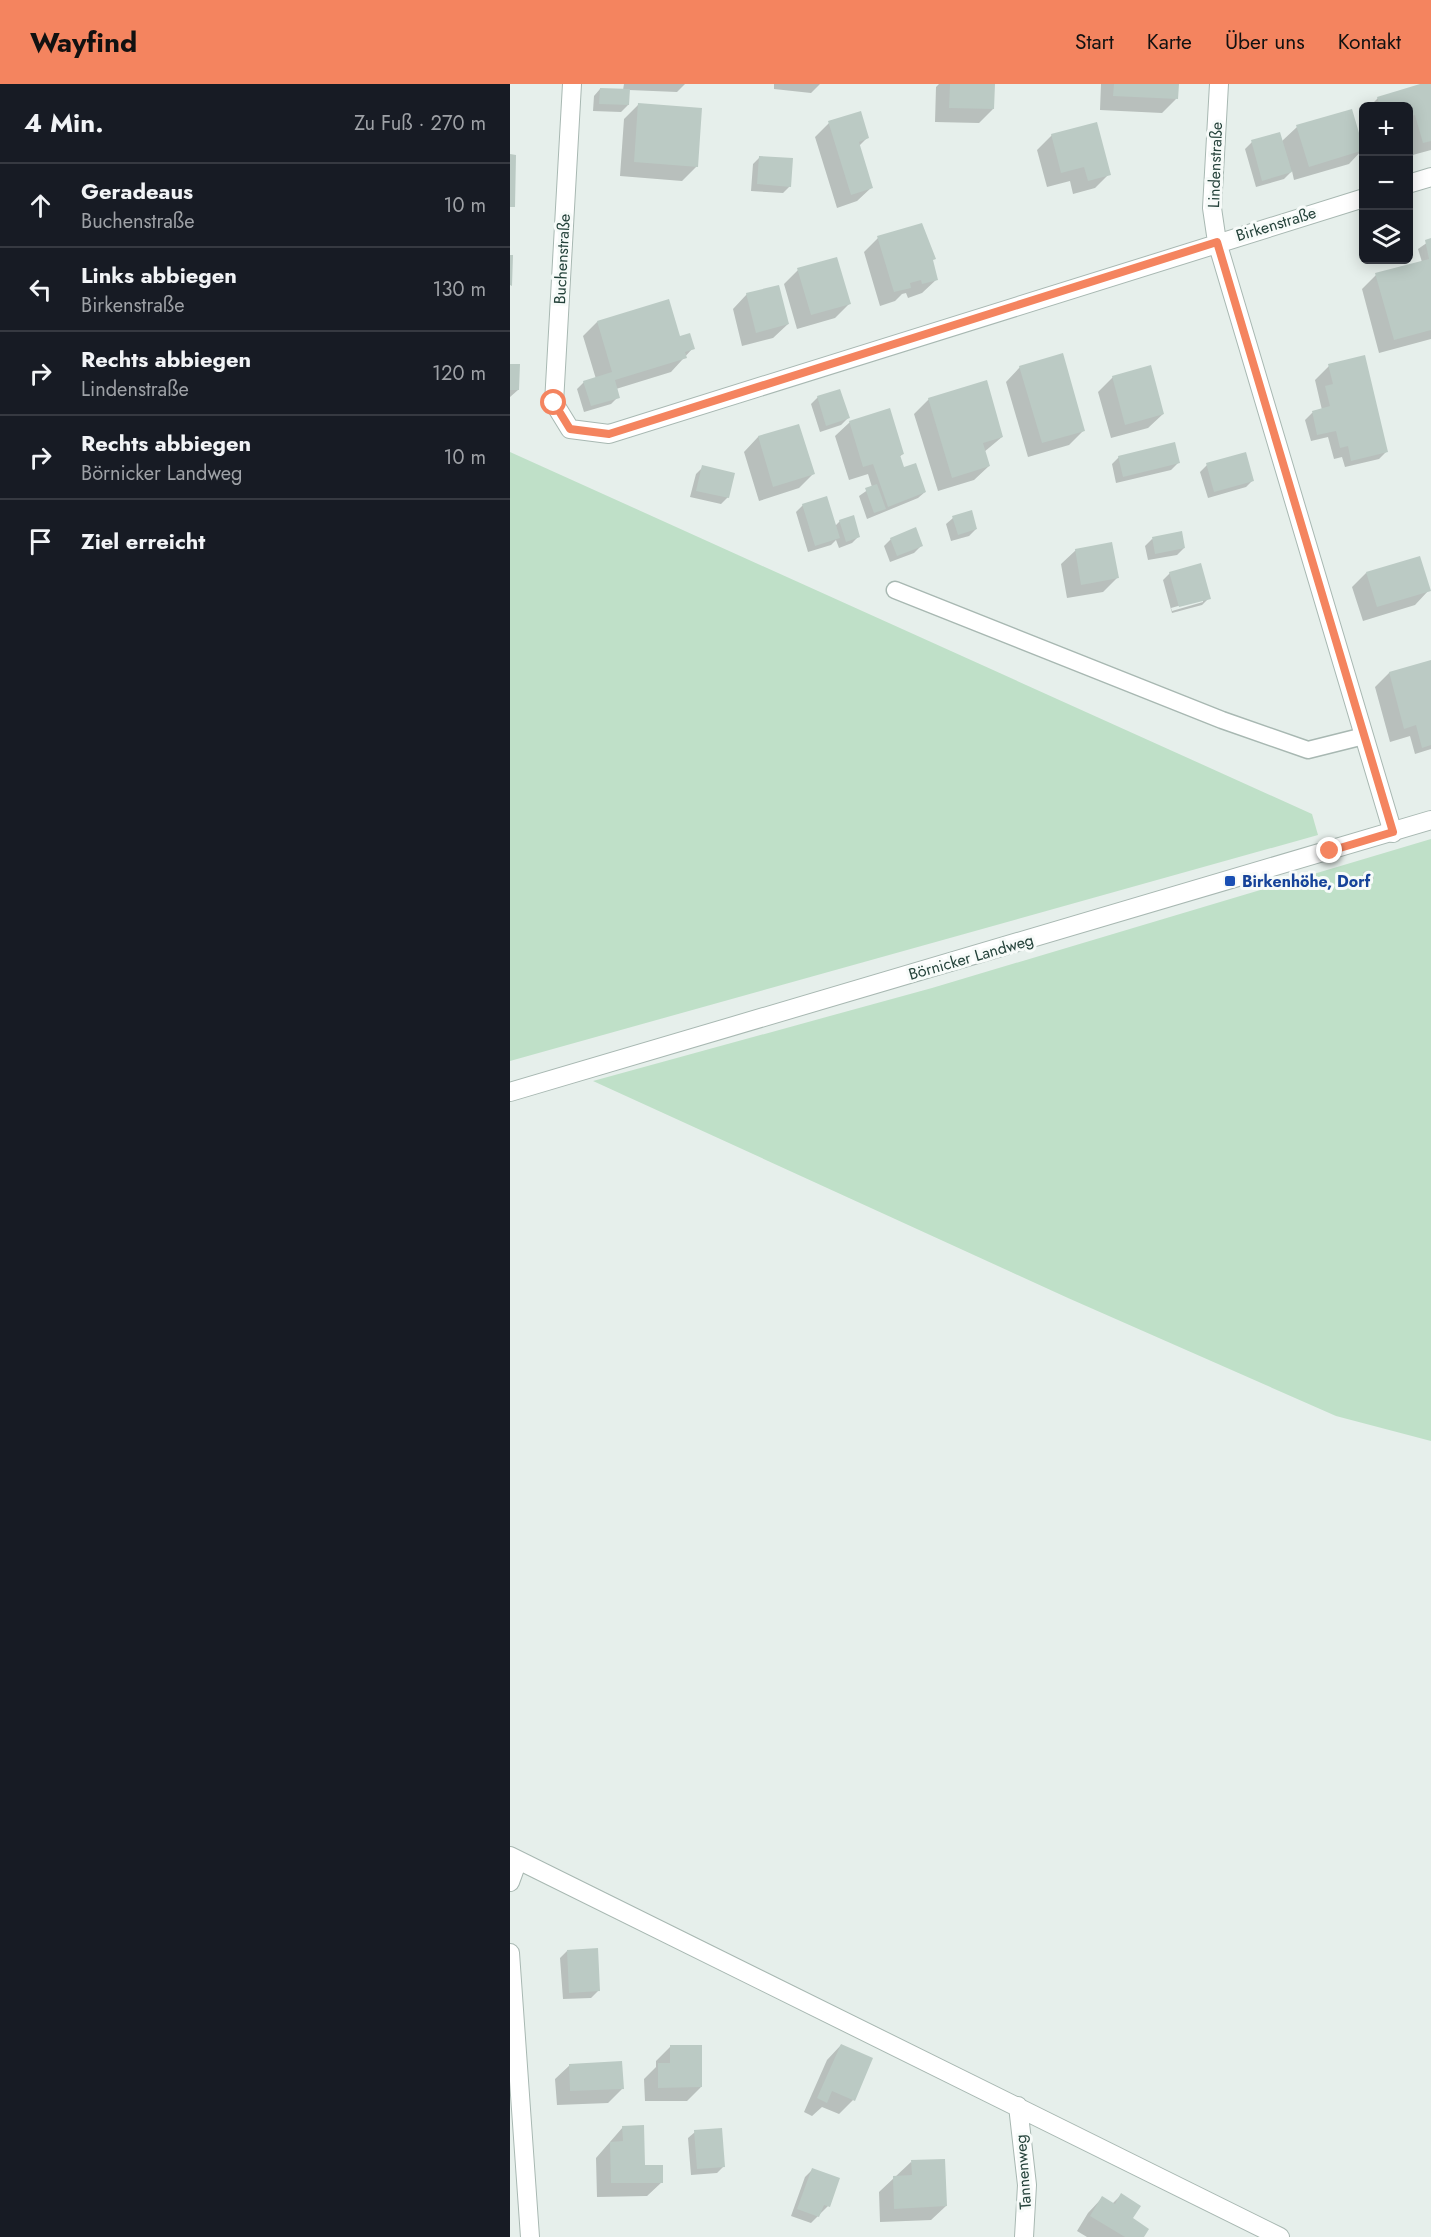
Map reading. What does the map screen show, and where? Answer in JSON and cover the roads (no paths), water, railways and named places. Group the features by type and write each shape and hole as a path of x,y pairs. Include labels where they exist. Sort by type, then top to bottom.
{"street":[{"name":"Buchenstraße","path":"570,429 554,403 572,84"},
{"name":"Lindenstraße","path":"1219,84 1212,208 1217,242 1393,832"},
{"path":"1413,182 1431,177"},
{"name":"Birkenstraße","path":"570,429 609,434 1217,242 1359,199"},
{"name":"Börnicker Landweg","path":"510,1092 1431,820"},
{"path":"510,1882 514,1858 1280,2237"},
{"path":"510,1953 530,2237"},
{"name":"Tannenweg","path":"1018,2106 1027,2185 1024,2237"}],"lane":[{"path":"895,590 1222,720 1308,750 1364,736"}],"place":[{"name":"Birkenhöhe, Dorf","path":"1230,881"}]}
